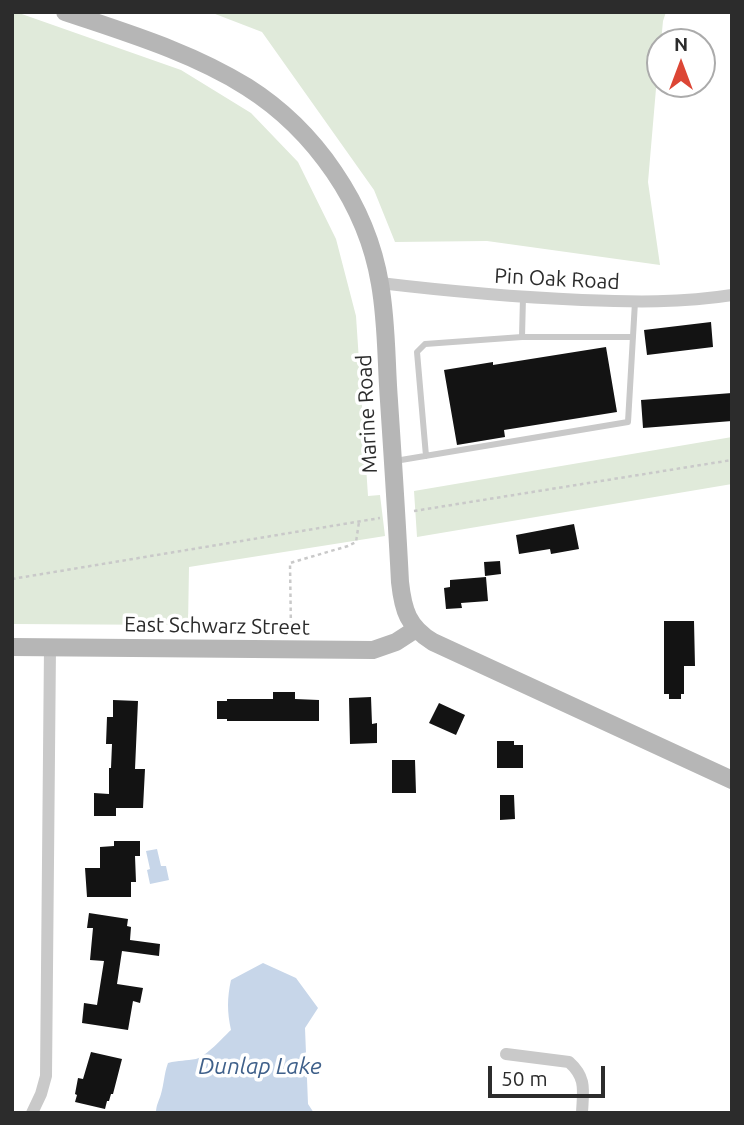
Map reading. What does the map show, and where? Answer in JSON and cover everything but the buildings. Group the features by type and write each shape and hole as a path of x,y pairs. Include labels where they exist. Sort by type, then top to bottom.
{"main road":[{"name":"Marine Road","path":"65,12 176,51 248,88 275,106 299,128 324,157 342,184 368,240 380,283 386,323 386,363 401,597 404,611 416,629"},
{"name":"East Schwarz Street","path":"12,647 373,650 396,642 416,629"},
{"path":"416,629 433,642 732,779"}],"street":[{"name":"Pin Oak Road","path":"380,283 523,297 635,302 732,295"},
{"path":"32,1113 46,1076 50,647"},
{"path":"506,1054 569,1062 581,1075 582,1113"}],"lane":[{"path":"522,337 523,297"},
{"path":"393,461 628,422 635,302"},
{"path":"426,456 418,352 425,344 522,337 633,337"}],"path":[{"path":"410,512 732,460"},
{"path":"12,579 386,517"},
{"path":"292,650 290,563 348,547 356,542 359,522"}],"green space":[{"path":"12,12 181,70 251,113 298,162 336,239 356,316 368,496 380,495 385,536 189,567 188,625 12,624"},
{"path":"210,12 666,12 662,28 646,28 646,98 655,98 648,182 660,265 487,241 395,242 374,190 262,32"},
{"path":"732,437 732,484 417,537 414,491"}],"water":[{"path":"157,849 161,866 166,866 169,880 150,884 146,851"},
{"name":"Dunlap Lake","path":"263,963 296,978 318,1008 305,1028 308,1104 314,1113 156,1113 168,1063 200,1057 231,1030 228,1005 231,980"}]}
